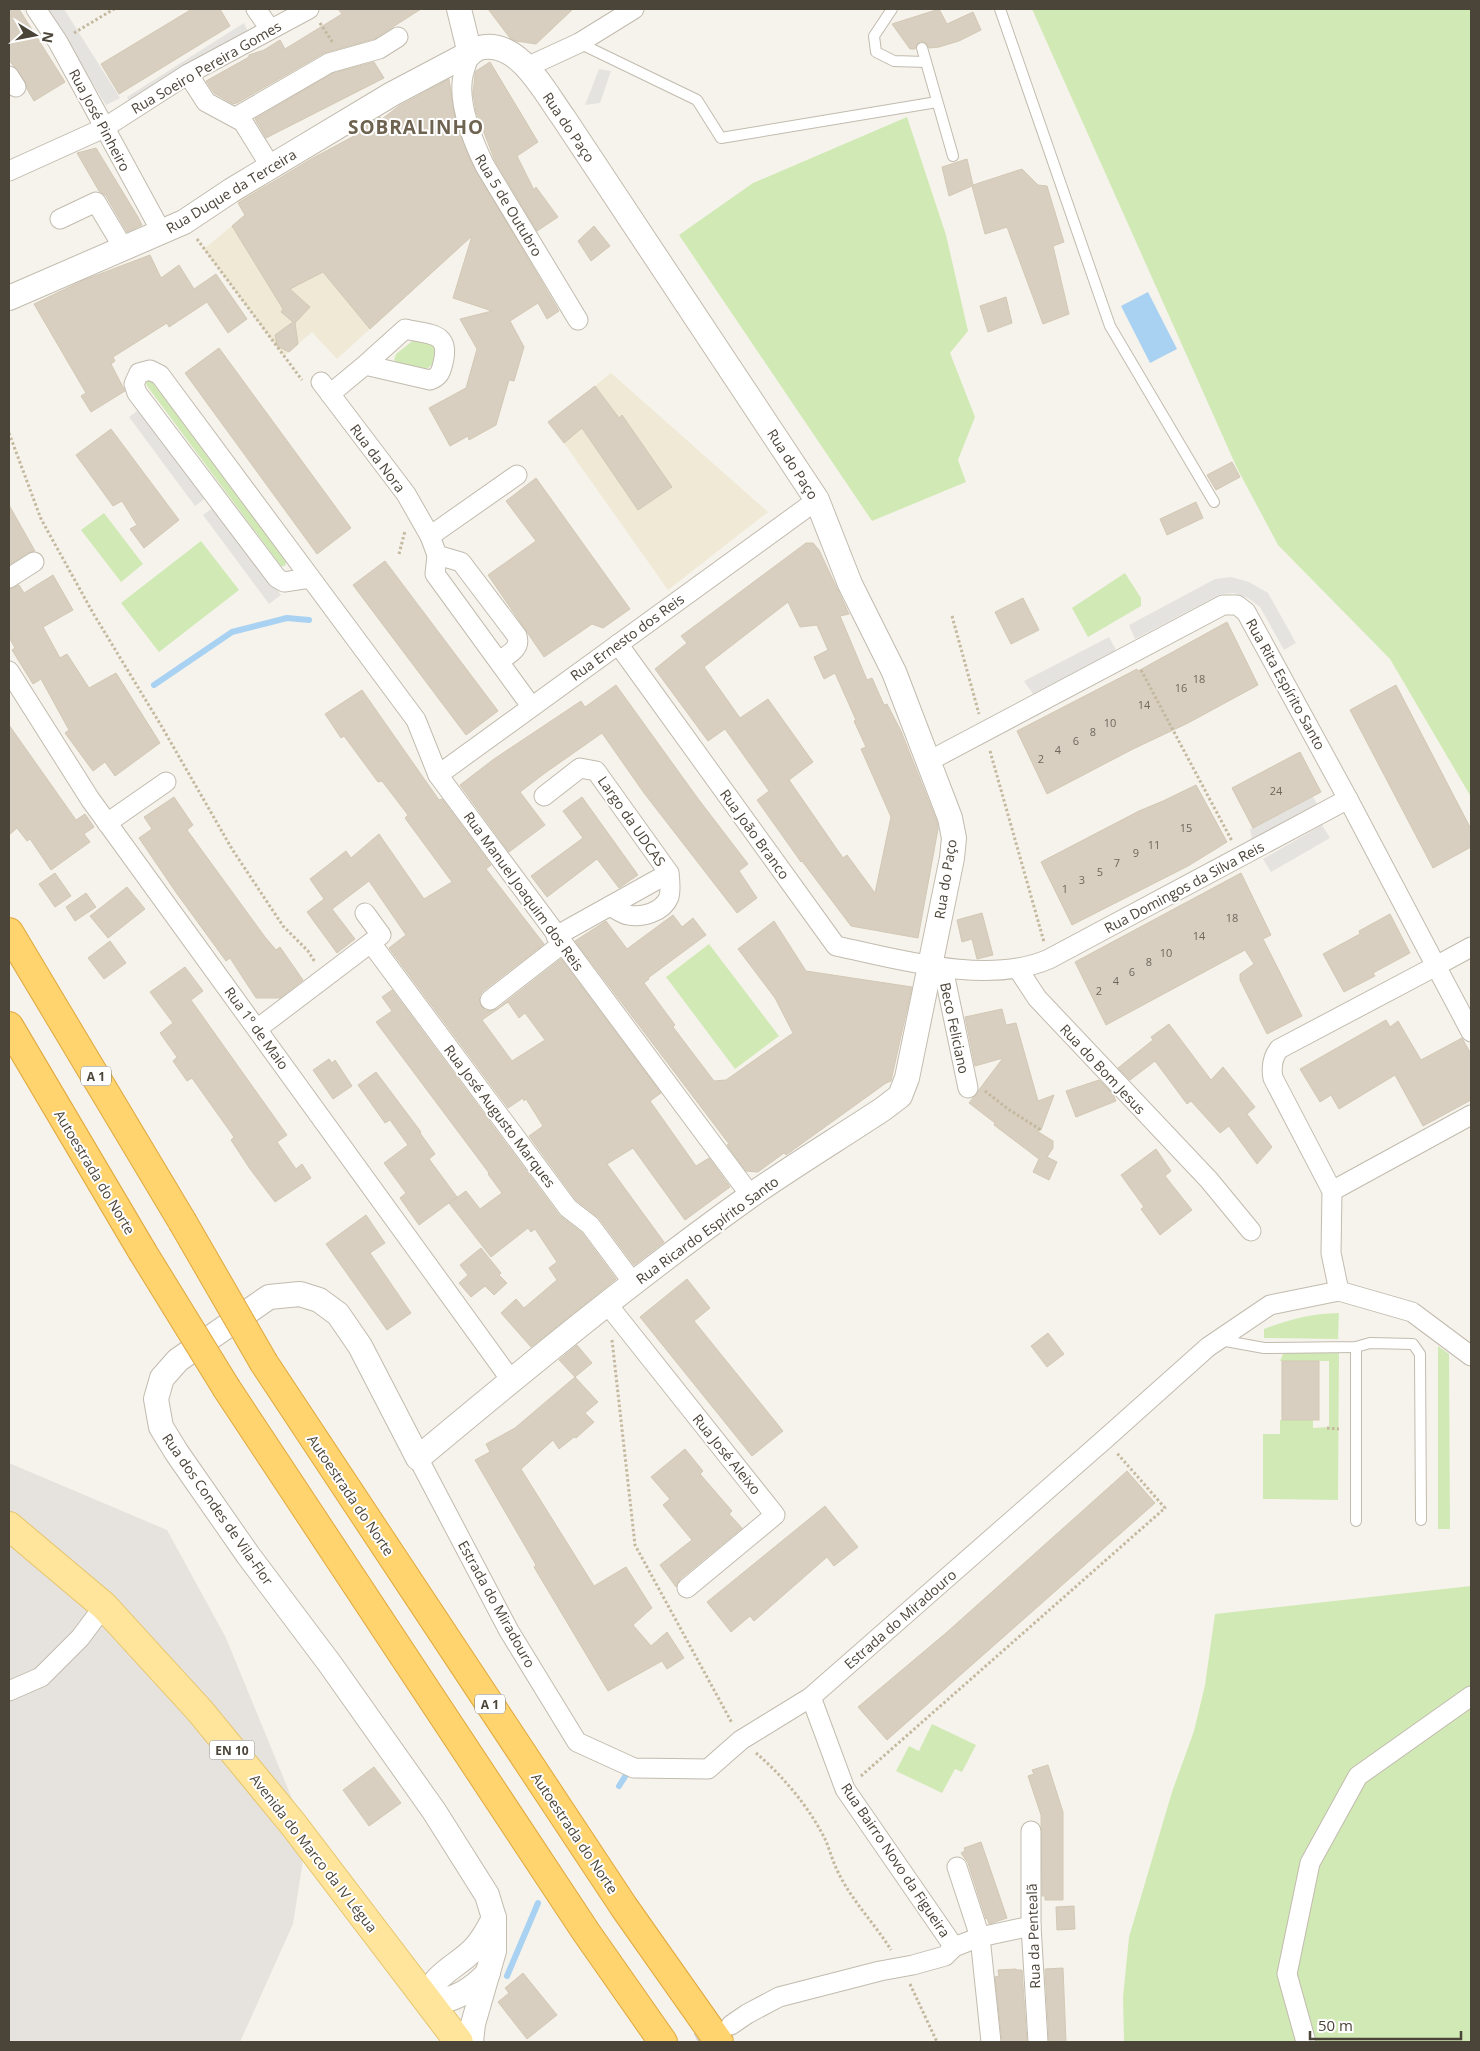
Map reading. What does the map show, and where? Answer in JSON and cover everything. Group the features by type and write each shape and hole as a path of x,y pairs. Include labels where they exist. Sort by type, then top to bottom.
{"highway":[{"name":"Autoestrada do Norte","path":"9,932 182,1221 264,1363 624,1907 725,2034"},
{"name":"Autoestrada do Norte","path":"9,1026 142,1251 227,1389 586,1932 664,2042"}],"main road":[{"name":"Avenida do Marco da IV Légua","path":"9,1526 104,1606 200,1711 293,1824 460,2042"}],"street":[{"name":"Rua José Pinheiro","path":"36,9 58,42 162,233"},
{"path":"256,9 270,30"},
{"path":"460,9 470,54"},
{"path":"527,67 579,43 634,9"},
{"name":"Rua Soeiro Pereira Gomes","path":"9,171 104,128 188,74 270,30 313,13"},
{"path":"236,117 329,63 379,49 398,37"},
{"name":"Rua do Paço","path":"470,54 484,47 501,49 515,55 527,67 563,117 817,500 850,584 894,672 950,818 954,838 937,967"},
{"name":"Rua Duque da Terceira","path":"9,298 162,233 197,215 232,190 392,94 470,54"},
{"name":"Rua 5 de Outubro","path":"470,54 462,86 466,115 475,147 484,166 578,320"},
{"path":"188,74 206,102 243,122 271,167"},
{"path":"60,219 96,202 124,249"},
{"name":"Rua da Nora","path":"366,365 325,388 406,494 430,536 437,556 435,574 531,706"},
{"name":"Rua Manuel Joaquim dos Reis","path":"310,578 284,582 277,578 137,393 134,384 139,373 150,370 160,375 416,720 438,775 751,1196"},
{"path":"430,536 517,475"},
{"name":"Rua Ernesto dos Reis","path":"438,775 817,500"},
{"path":"437,556 462,562 516,636 518,643 515,649 500,661"},
{"path":"9,578 34,562"},
{"name":"Rua Rita Espírito Santo","path":"929,762 1223,605 1237,606 1246,612 1348,799 1471,1032"},
{"name":"Rua João Branco","path":"618,644 836,946 937,967"},
{"name":"Rua 1º de Maio","path":"9,671 107,823 511,1380"},
{"name":"Largo da UDCAS","path":"544,796 580,768 596,771 669,873 670,888 668,899 649,914 626,915 610,906"},
{"path":"107,823 166,782"},
{"name":"Rua Domingos da Silva Reis","path":"1018,969 1048,959 1348,799"},
{"name":"Largo da UDCAS","path":"490,1000 559,940 610,906 669,873"},
{"path":"257,1029 381,935 365,913"},
{"name":"Rua José Augusto Marques","path":"371,943 568,1208 590,1225 634,1284"},
{"path":"1339,1291 1331,1253 1332,1191 1274,1078 1272,1062 1275,1054 1279,1049 1471,947"},
{"path":"937,967 956,970 1018,969"},
{"name":"Beco Feliciano","path":"937,967 968,1088"},
{"name":"Rua Ricardo Espírito Santo","path":"418,1458 511,1380 751,1196 900,1096 907,1078 937,967"},
{"name":"Rua do Bom Jesus","path":"1018,969 1036,998 1209,1180 1251,1231"},
{"path":"1332,1191 1471,1115"},
{"name":"Estrada do Miradouro","path":"418,1458 509,1631 577,1742 634,1768 708,1769 742,1740 811,1697 1200,1353 1270,1305 1339,1291 1412,1312 1471,1356"},
{"name":"Rua dos Condes de Vila-Flor","path":"418,1458 360,1346 338,1314 319,1300 300,1294 269,1297 178,1360 162,1378 156,1399 162,1427 178,1453 248,1555 330,1664 434,1811 487,1895 494,1918 494,1951 473,2024 471,2042"},
{"name":"Rua José Aleixo","path":"608,1304 775,1515 688,1588"},
{"path":"9,1691 41,1677 80,1638 104,1606"},
{"path":"1306,2042 1287,1974 1310,1863 1358,1776 1471,1696"},
{"name":"Rua Bairro Novo da Figueira","path":"811,1697 845,1789 954,1947 980,1937 1031,1926"},
{"name":"Rua da Pentealã","path":"1031,1831 1031,1926 1038,2042"},
{"path":"957,1867 980,1937 991,2042"},
{"path":"488,1973 478,1984 464,1993 445,2000 428,2001 431,1987 442,1975 471,1952 484,1937 494,1918"},
{"path":"725,2034 747,2014 779,1997 944,1956 954,1947"},
{"path":"407,1973 424,1978 442,1975"}],"lane":[{"path":"892,9 874,36 876,52 894,61 926,62"},
{"path":"1000,9 1110,326 1214,502"},
{"path":"579,43 698,100 721,138 937,102"},
{"path":"922,48 953,156"},
{"path":"1218,1340 1264,1348 1356,1347 1370,1343 1408,1342 1418,1348 1420,1354 1420,1520"},
{"path":"1356,1347 1356,1521"}],"path":[{"path":"58,42 114,9"},
{"path":"313,13 343,58"},
{"path":"9,433 41,519 92,613 162,727 232,849 283,926 308,951 326,977"},
{"path":"952,616 981,720"},
{"path":"1132,654 1240,856"},
{"path":"987,743 1046,950"},
{"path":"968,1088 983,1089 1008,1109 1041,1130"},
{"path":"608,1304 634,1545 742,1740 772,1766 795,1793 825,1839 839,1875 855,1900 877,1928 901,1967 937,2042"},
{"path":"1327,1428 1339,1429"},
{"path":"845,1789 1164,1508 1105,1439"}],"shaded area":[{"path":"47,9 64,9 120,98 106,105"},
{"path":"244,23 249,34 132,106 127,97"},
{"path":"599,69 611,71 600,103 585,105"},
{"path":"265,183 287,218 461,246 337,359 312,332 284,356 204,249 245,215 237,201"},
{"path":"611,373 768,512 668,590 564,443 569,407"},
{"path":"141,408 207,497 195,506 129,417"},
{"path":"215,506 281,595 269,604 203,515"},
{"path":"1231,577 1249,582 1268,593 1296,643 1284,650 1260,607 1248,598 1234,593 1221,594 1135,639 1129,625 1215,579"},
{"path":"1109,637 1116,650 1033,694 1024,681"},
{"path":"1312,795 1317,804 1252,839 1250,829"},
{"path":"1322,825 1330,838 1271,872 1263,859"},
{"path":"9,1463 167,1530 226,1638 307,1835 293,1924 240,2042 9,2042"}],"green space":[{"path":"1032,9 1471,9 1471,797 1390,659 1278,545 1237,468"},
{"path":"907,117 946,235 968,331 950,353 975,417 958,460 966,482 872,521 679,235 753,183"},
{"path":"415,339 433,345 435,348 433,362 425,370 398,363 394,360 396,354"},
{"path":"149,380 152,381 286,562 285,566 281,566 147,386 146,383"},
{"path":"104,513 143,564 121,582 81,530"},
{"path":"201,541 239,590 159,652 121,603"},
{"path":"1125,573 1141,598 1141,606 1088,637 1072,608"},
{"path":"709,944 779,1036 735,1069 666,977"},
{"path":"1339,1313 1338,1339 1264,1338 1264,1329 1283,1322 1309,1316"},
{"path":"1438,1346 1449,1354 1450,1529 1438,1529"},
{"path":"1289,1352 1339,1353 1338,1500 1263,1499 1263,1434 1280,1434 1280,1420 1313,1420 1313,1428 1329,1427 1329,1361 1280,1361 1283,1354"},
{"path":"1471,1586 1471,2042 1124,2042 1123,1997 1129,1937 1172,1792 1194,1731 1205,1685 1215,1614"},
{"path":"932,1724 976,1745 962,1772 955,1769 942,1793 896,1771 909,1746 919,1751"}],"water":[{"path":"1148,292 1177,349 1150,363 1121,306"}],"building":[{"path":"9,9 19,9 65,82 34,101 25,81 9,60"},
{"path":"192,9 220,9 230,26 119,94 101,64"},
{"path":"338,9 421,9 374,39 324,53 237,103 233,104 214,93 206,81 249,57 249,55 264,50 280,40 285,49 342,14"},
{"path":"488,9 573,9 536,44 516,41 510,38"},
{"path":"939,9 947,24 973,12 981,30 959,41 939,47 929,48 926,43 921,41 915,49 910,49 892,24"},
{"path":"374,62 384,78 266,138 255,119 333,73"},
{"path":"490,62 538,142 517,156 534,190 536,187 558,217 537,231 495,161 476,112 473,93 476,71"},
{"path":"449,79 455,118 471,162 559,311 547,319 538,303 510,321 524,347 514,381 509,380 496,425 469,440 468,436 450,446 429,408 466,388 477,349 460,319 492,311 453,298 472,236 370,329 323,272 290,289 310,307 295,323 298,344 289,352 277,346 275,335 293,322 281,312 283,309 232,226 245,215 238,203 354,136 353,134 380,117 382,119 399,106"},
{"path":"96,148 142,225 127,232 106,196 99,191 77,153"},
{"path":"967,159 973,185 1022,169 1038,185 1047,186 1064,242 1053,246 1069,314 1043,324 1007,227 985,234 972,186 949,196 942,167"},
{"path":"594,226 610,246 591,261 578,241"},
{"path":"150,255 161,278 179,265 194,289 216,274 247,319 228,333 207,302 169,327 167,323 113,357 115,361 111,364 125,391 91,412 81,396 86,393 34,304 84,280"},
{"path":"1006,297 1012,323 988,332 980,306"},
{"path":"219,348 351,528 317,554 185,373"},
{"path":"595,386 619,418 622,415 672,487 638,510 582,428 564,443 548,422"},
{"path":"111,429 179,520 144,548 130,529 137,525 122,501 113,506 76,455"},
{"path":"1232,462 1240,477 1216,490 1207,475"},
{"path":"536,478 630,609 603,628 592,624 544,657 488,575 536,541 506,501"},
{"path":"1196,502 1203,518 1167,535 1160,519"},
{"path":"9,505 35,551 28,553 9,565"},
{"path":"806,543 813,543 819,550 849,614 840,616 867,680 872,678 884,705 887,704 901,731 937,822 938,829 918,938 851,926 801,862 757,800 769,791 725,729 708,741 655,669 687,643 681,636","holes":["788,602 800,627 817,625 828,650 814,657 824,679 835,673 866,747 861,749 891,817 875,893 847,855 843,858 789,780 813,762 768,699 740,718 704,667"]},
{"path":"385,561 498,711 466,735 353,585"},
{"path":"53,575 73,610 43,627 60,658 67,654 89,688 116,673 160,743 115,776 105,762 93,771 65,733 69,730 41,679 33,684 12,650 15,648 9,637 9,589 19,585 24,593"},
{"path":"1023,598 1039,630 1011,644 995,612"},
{"path":"1227,622 1258,685 1188,723 1133,749 1047,794 1017,731 1137,669 1138,671"},
{"path":"616,685 748,864 739,871 757,898 737,913 644,793 602,733 520,792 545,825 509,852 460,785 494,759 581,701 585,707"},
{"path":"1396,685 1471,829 1471,847 1433,868 1350,710"},
{"path":"362,690 439,800 442,799 491,865 486,869 544,944 483,991 479,996 481,1006 486,1011 497,1009 561,959 661,1093 650,1101 696,1166 709,1158 730,1187 685,1220 633,1148 607,1164 664,1242 634,1265 599,1218 576,1200 529,1136 543,1126 526,1099 524,1101 523,1098 508,1108 389,948 406,935 369,881 332,909 355,939 337,953 307,912 324,899 310,879 346,851 351,858 379,834 424,899 452,882 405,818 408,815 382,781 378,782 344,736 341,738 325,714","holes":["508,1002 519,1018 525,1013 545,1040 512,1061 482,1020"]},
{"path":"9,725 76,820 85,814 94,827 84,834 90,842 51,870 30,839 27,841 17,828 9,835"},
{"path":"1300,752 1321,792 1253,828 1232,788"},
{"path":"1196,785 1227,842 1188,866 1072,925 1041,862 1139,811"},
{"path":"174,797 193,825 187,830 265,937 276,950 280,947 303,980 280,998 256,998 230,958 226,961 139,838 152,829 144,817"},
{"path":"582,797 638,875 619,888 597,859 547,897 531,876 583,838 563,811"},
{"path":"55,873 71,896 55,907 39,884"},
{"path":"1241,873 1271,935 1263,939 1302,1016 1267,1034 1240,980 1240,974 1254,964 1245,950 1106,1025 1075,962"},
{"path":"127,887 145,909 108,938 90,916"},
{"path":"86,893 96,907 75,921 66,907"},
{"path":"982,913 993,955 977,959 972,939 962,942 957,920"},
{"path":"1390,914 1410,953 1373,973 1375,976 1344,992 1323,954 1360,934 1359,931"},
{"path":"673,915 682,927 693,918 706,935 648,978 644,983 675,1025 673,1027 714,1081 726,1080 793,1033 775,998 738,949 774,921 806,971 912,987 891,1081 786,1155 784,1153 758,1172 746,1171 727,1145 729,1144 575,941 606,921 627,949"},
{"path":"110,941 126,963 104,979 88,958"},
{"path":"185,967 203,991 191,1000 287,1135 277,1142 296,1169 302,1164 311,1178 275,1202 250,1169 231,1140 234,1137 192,1078 187,1081 173,1061 177,1057 160,1033 173,1023 150,992"},
{"path":"392,990 559,1215 582,1233 616,1279 531,1347 501,1313 516,1299 524,1308 557,1280 549,1268 557,1262 535,1229 531,1232 528,1228 491,1257 449,1203 466,1191 480,1209 502,1193 376,1022 392,1011 382,997"},
{"path":"1002,1009 1006,1025 1016,1023 1038,1101 1054,1095 1041,1130 1037,1131 1053,1141 1053,1148 1047,1157 1057,1162 1049,1180 1033,1172 1039,1159 994,1125 995,1123 969,1103 1003,1058 975,1066 965,1017"},
{"path":"1386,1020 1390,1027 1398,1021 1421,1060 1462,1038 1471,1054 1471,1100 1423,1126 1395,1075 1339,1109 1331,1095 1320,1102 1300,1069"},
{"path":"1169,1024 1211,1080 1223,1067 1255,1107 1247,1114 1272,1147 1257,1164 1229,1126 1220,1133 1191,1101 1187,1104 1155,1061 1130,1080 1118,1068 1153,1040 1151,1037"},
{"path":"329,1059 332,1063 335,1060 352,1086 333,1099 313,1070"},
{"path":"376,1072 421,1132 435,1154 429,1159 457,1197 419,1225 400,1198 406,1193 384,1163 408,1145 390,1120 385,1123 358,1085"},
{"path":"1099,1080 1113,1094 1116,1101 1076,1117 1066,1091"},
{"path":"1156,1149 1171,1171 1165,1176 1192,1210 1160,1235 1141,1209 1144,1207 1121,1175"},
{"path":"366,1215 385,1243 370,1253 411,1313 387,1330 326,1244"},
{"path":"481,1248 501,1273 499,1275 507,1283 494,1295 485,1286 471,1297 459,1283 468,1275 460,1265"},
{"path":"687,1279 710,1308 694,1321 783,1431 752,1456 640,1317"},
{"path":"1048,1333 1064,1354 1047,1367 1031,1346"},
{"path":"577,1345 592,1363 575,1377 559,1360"},
{"path":"1282,1361 1319,1361 1319,1420 1282,1420"},
{"path":"575,1377 598,1402 585,1413 594,1422 576,1438 574,1437 559,1449 553,1440 521,1469 594,1586 626,1567 652,1608 633,1625 651,1646 667,1632 684,1658 667,1669 662,1661 608,1691 534,1567 536,1565 475,1460 490,1452 486,1444 515,1428"},
{"path":"685,1449 703,1471 700,1474 732,1511 729,1514 742,1528 680,1579 676,1587 660,1565 692,1540 663,1505 670,1499 651,1477"},
{"path":"1127,1471 1155,1503 887,1740 858,1707 946,1633"},
{"path":"825,1506 858,1547 834,1566 827,1557 754,1621 750,1616 731,1632 707,1602"},
{"path":"1048,1765 1063,1812 1063,1900 1045,1900 1045,1896 1042,1896 1041,1815 1028,1776 1034,1774 1032,1770"},
{"path":"374,1767 401,1803 369,1826 343,1790"},
{"path":"981,1842 1007,1918 989,1924 968,1863 961,1853 965,1851 964,1848"},
{"path":"1074,1906 1075,1929 1057,1930 1056,1907"},
{"path":"1063,1968 1066,2042 1049,2042 1045,1969"},
{"path":"998,1970 1022,1970 1027,2042 1002,2042 995,1977 999,1976"},
{"path":"523,1973 557,2015 527,2039 498,2002 509,1993 505,1988"}],"waterway":[{"path":"154,685 232,632 287,618 309,620"},
{"path":"619,1786 626,1775"},
{"path":"507,1976 538,1903"}],"tunnel":[{"path":"698,2042 723,2029"}],"district":[{"name":"SOBRALINHO","path":"416,127"}]}
